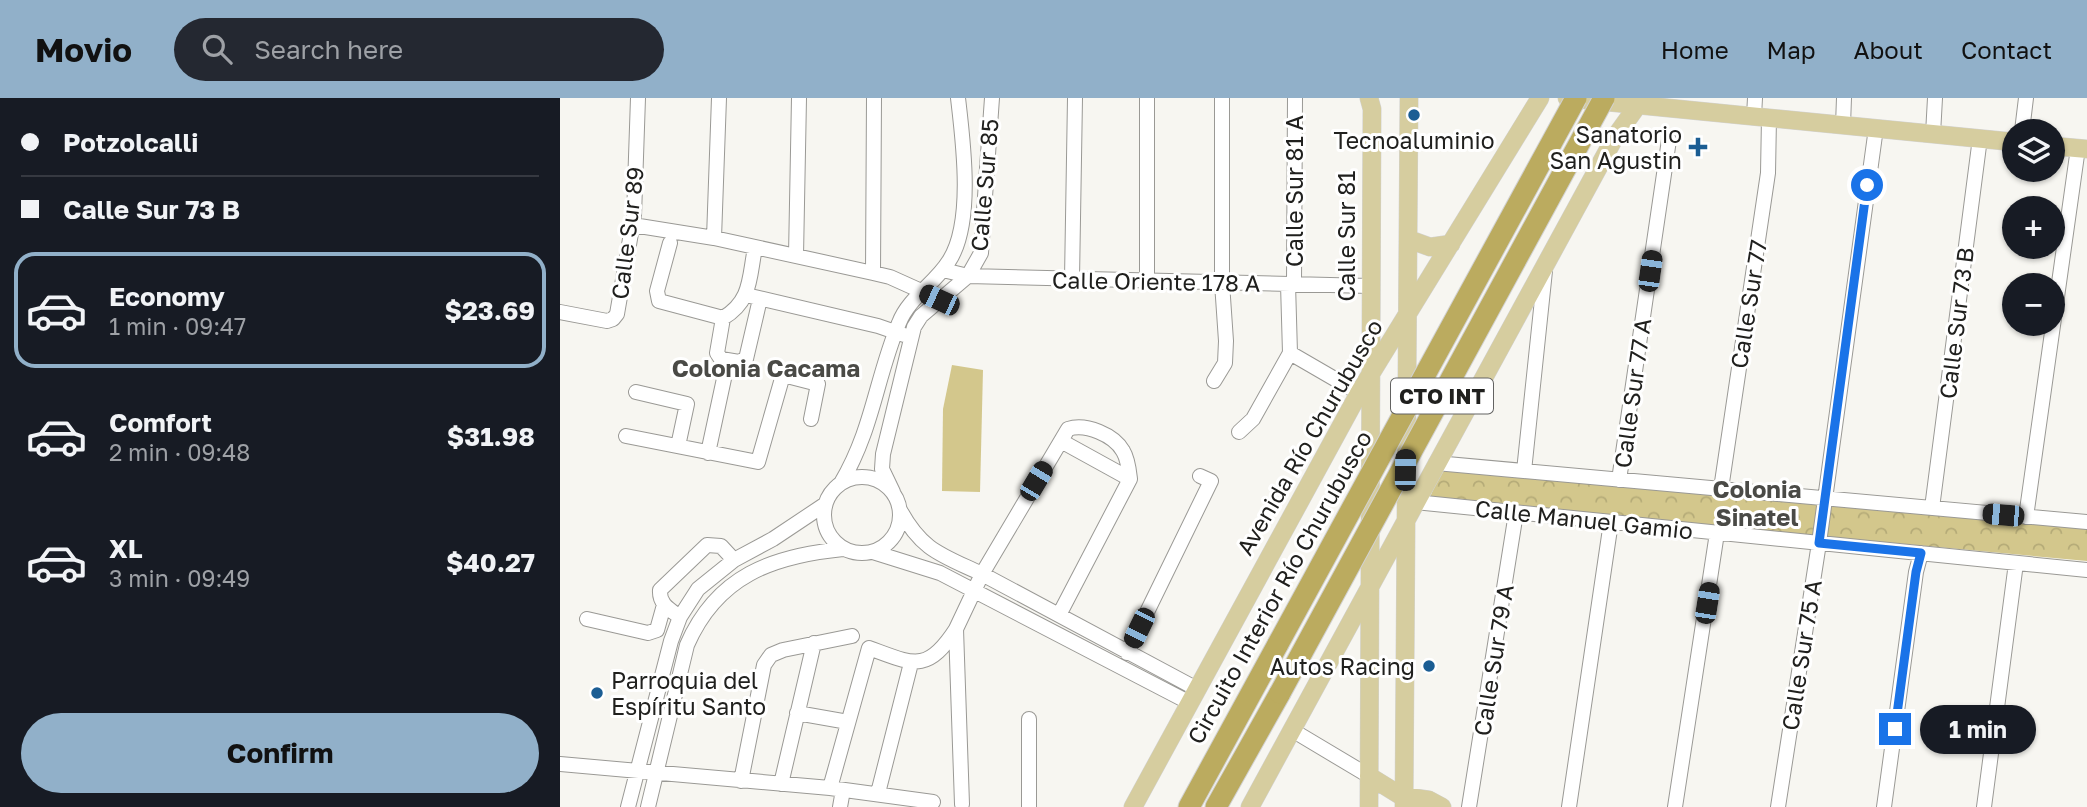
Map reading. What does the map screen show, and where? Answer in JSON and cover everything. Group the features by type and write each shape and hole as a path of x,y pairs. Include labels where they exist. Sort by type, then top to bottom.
{"highway":[{"name":"Circuito Interior Río Churubusco","path":"1189,807 1576,98"},
{"name":"CTO INT","path":"1216,807 1604,98"}],"main road":[{"name":"Calle Sur 81","path":"1369,98 1372,109 1369,807"},
{"path":"1409,98 1405,522 1409,803"},
{"name":"Avenida Río Churubusco","path":"1133,807 1359,393 1540,98"},
{"path":"1567,98 1759,111 1843,125 2002,141"},
{"name":"CTO INT","path":"1250,807 1615,137 1640,102"},
{"path":"1408,239 1430,247 1451,244"},
{"path":"1369,776 1409,803 1429,800 1442,807"}],"street":[{"name":"Calle Sur 89","path":"560,312 607,321 617,314 633,225 638,98"},
{"path":"714,238 719,98"},
{"path":"796,256 799,98"},
{"path":"873,273 874,98"},
{"name":"Calle Sur 85","path":"893,492 882,469 883,454 910,303 943,270 955,251 962,216 965,173 958,98"},
{"name":"Calle Sur 85","path":"841,483 858,453 903,334 920,316 968,276 977,262 982,245 992,98"},
{"path":"1072,279 1075,98"},
{"path":"1147,98 1147,281"},
{"path":"1214,381 1224,363 1225,352 1222,283 1222,98"},
{"name":"Calle Sur 81 A","path":"1290,353 1294,98"},
{"path":"1843,125 1844,98"},
{"path":"1933,134 1935,98"},
{"path":"2023,119 2026,98"},
{"name":"Calle Sur 77","path":"1720,489 1768,173 1759,111"},
{"name":"Calle Sur 75 A","path":"1777,807 1819,543 1876,128"},
{"name":"Calle Sur 73 B","path":"1932,508 1980,138"},
{"name":"Calle Sur 77 A","path":"1619,480 1669,140"},
{"path":"2026,517 2082,148"},
{"path":"633,225 714,238 890,277 939,300"},
{"path":"670,243 656,296 659,300 723,318 753,297"},
{"path":"723,318 717,353 721,359 739,362 747,359 755,248"},
{"path":"1524,471 1546,266"},
{"name":"Calle Oriente 178 A","path":"943,270 968,276 1370,286"},
{"path":"753,297 903,334"},
{"path":"1239,432 1253,419 1290,353 1359,393"},
{"path":"708,453 728,360"},
{"path":"626,436 754,462 760,458 783,375 818,384 811,419"},
{"path":"636,392 686,403 677,446"},
{"path":"840,807 837,789 848,722 869,648 911,663 936,654 944,648 982,574 1060,441 1068,429 1078,426 1093,429 1123,450 1130,479 1059,615"},
{"path":"1060,441 1130,479"},
{"name":"Calle Manuel Gamio","path":"1436,463 2087,522"},
{"path":"1127,653 1211,481 1200,476"},
{"path":"900,509 900,523 895,536 886,546 873,552 858,554 833,542 826,531 823,518 824,505 829,494 841,483 851,478 874,478 893,492 900,509 921,542 946,558 982,574 1127,653 1193,696"},
{"name":"Calle Manuel Gamio","path":"1415,502 2087,570"},
{"path":"628,807 671,641 680,617 698,589 734,559 782,534 824,505"},
{"name":"Calle Sur 79 A","path":"1469,807 1516,513"},
{"path":"1569,807 1611,522"},
{"path":"1675,807 1717,533"},
{"path":"680,617 664,605 659,598 660,590 707,545 722,546 734,559"},
{"path":"648,807 687,645 697,621 724,590 743,577 813,552 843,549"},
{"path":"873,552 940,573 1193,696"},
{"path":"1884,807 1916,572 1921,553"},
{"path":"1984,807 2016,563"},
{"path":"587,619 648,632 657,630 664,605"},
{"path":"956,629 962,804"},
{"path":"741,781 764,665 771,655 783,649 852,636"},
{"path":"781,784 814,643"},
{"path":"878,793 911,663"},
{"path":"797,713 848,722"},
{"path":"1029,719 1033,806"},
{"path":"1292,730 1369,776"},
{"path":"560,764 878,793 933,802"}],"green space":[{"path":"952,365 983,370 980,492 942,491 943,409"},
{"path":"1442,465 2087,529 2087,561 1429,500"}],"place":[{"name":"Tecnoaluminio","path":"1414,115"},
{"name":"Sanatorio San Agustin","path":"1698,147"},
{"name":"Autos Racing","path":"1429,666"},
{"name":"Parroquia del Espíritu Santo","path":"597,693"}],"district":[{"name":"Colonia Cacama","path":"766,367"},
{"name":"Colonia Sinatel","path":"1757,502"}],"route":[{"path":"1867,185 1819,543 1921,553 1916,572 1895,729"}]}
